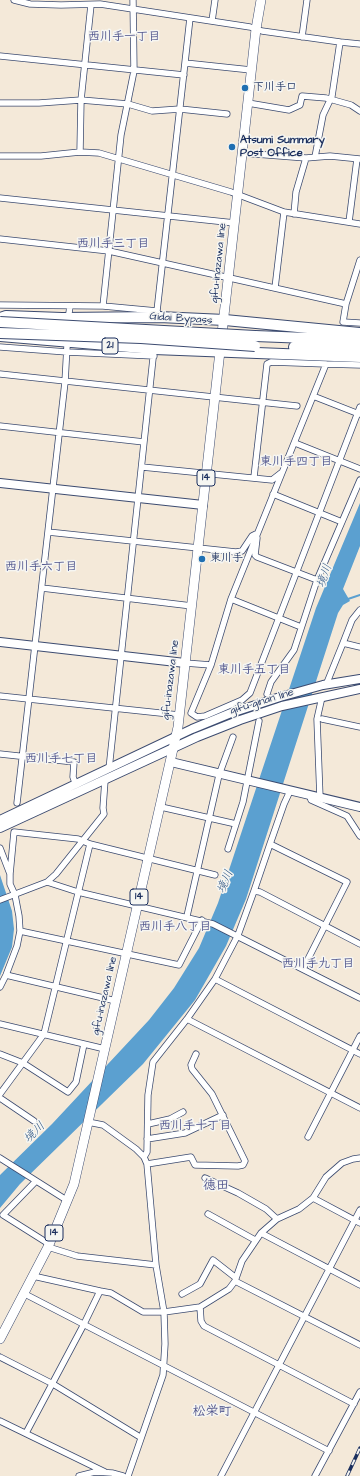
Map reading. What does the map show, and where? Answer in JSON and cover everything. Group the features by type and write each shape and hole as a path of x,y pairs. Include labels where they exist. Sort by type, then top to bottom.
{"highway":[{"path":"0,318 6,316 158,314 360,333"},
{"name":"Gidai Bypass","path":"0,322 360,350"},
{"name":"Gidai Bypass","path":"0,333 255,341 360,340"},
{"name":"21","path":"0,336 154,352 221,351 360,357"}],"main road":[{"name":"gifu-inazawa line","path":"0,1339 49,1245 68,1201 104,1053 176,737 225,320 251,70 261,0"}],"street":[{"path":"14,0 30,4 91,5 101,2 302,37 360,44"},
{"path":"103,306 121,135 134,71 133,0"},
{"path":"212,21 215,0"},
{"path":"302,37 307,0"},
{"path":"80,152 81,100 91,5"},
{"path":"0,305 103,306 158,314 190,18"},
{"path":"315,157 323,115 332,96 340,42"},
{"path":"0,56 184,75"},
{"path":"185,63 251,70"},
{"path":"248,103 289,110 300,105 302,96 330,99 350,105 360,111"},
{"path":"0,103 39,103 81,100 128,104 152,111 180,109 227,114"},
{"path":"0,156 41,156 80,152 99,153 173,174 284,212 360,224"},
{"path":"242,153 306,158 330,156 359,158 349,222"},
{"path":"294,214 296,192 306,158"},
{"path":"0,198 235,223"},
{"path":"275,288 284,212"},
{"path":"0,239 109,251 346,304"},
{"path":"360,260 346,304 343,322 360,323"},
{"path":"69,313 70,306"},
{"path":"17,803 65,382 67,346"},
{"path":"0,347 67,352 154,352 139,498 126,598 116,708 108,769"},
{"path":"254,477 267,364 271,362 360,365"},
{"path":"326,364 295,443 272,494 231,599 211,665 191,713 197,717 205,716 242,700 250,693 359,414 360,407"},
{"path":"0,374 296,406"},
{"path":"313,396 359,414"},
{"path":"0,426 58,434 144,442"},
{"path":"295,443 360,469"},
{"path":"142,466 272,480 281,473"},
{"path":"267,694 271,682 294,650 317,580 360,480"},
{"path":"0,483 203,505"},
{"path":"272,494 342,522"},
{"path":"48,532 236,552 242,551 252,536 256,534"},
{"path":"256,534 255,555 257,557 317,580"},
{"path":"42,588 192,606"},
{"path":"231,599 301,627"},
{"path":"324,685 352,620 360,610"},
{"path":"0,642 211,665"},
{"path":"343,643 360,647"},
{"name":"gifu-ginan line","path":"0,820 176,737 231,713 324,685 360,679"},
{"name":"gifu-ginan line","path":"0,828 174,747 240,720 282,706 360,689"},
{"path":"0,696 179,715"},
{"path":"320,697 317,719 320,798"},
{"path":"322,718 360,727"},
{"path":"228,849 250,782 258,721"},
{"path":"187,916 219,775 233,737"},
{"path":"0,754 74,762 73,777 76,785"},
{"path":"171,762 219,775 360,807"},
{"path":"0,900 47,882 84,841 104,814 102,808 105,780"},
{"path":"144,1157 147,1152 148,1095 153,1062 188,1019 215,980 237,935 254,891 288,791"},
{"path":"310,796 311,800 348,816 360,836"},
{"path":"161,807 236,824"},
{"path":"0,986 6,975 17,946 20,930 10,884 14,832 78,839 90,844 215,875"},
{"path":"0,1094 44,1034 90,844"},
{"path":"270,844 347,882 303,969"},
{"path":"0,848 10,874"},
{"path":"47,882 78,892 187,916 203,921 237,935 360,998"},
{"path":"254,891 260,892 360,944"},
{"path":"20,930 179,965 203,921"},
{"path":"6,975 116,1001"},
{"path":"215,980 360,1054"},
{"path":"188,1019 360,1108"},
{"path":"0,1024 84,1044 104,1053"},
{"path":"308,1137 360,1036"},
{"path":"0,1054 23,1063 68,1092 76,1082 84,1044"},
{"path":"147,1164 191,1157 195,1165 243,1165 245,1159 212,1094 192,1070 191,1065 196,1054"},
{"path":"0,1098 34,1121"},
{"path":"148,1124 170,1119 183,1112"},
{"path":"148,1139 185,1134 223,1115"},
{"path":"88,1121 103,1125 136,1149 144,1157 147,1164 156,1265 164,1312 164,1366 158,1390 140,1437 128,1476"},
{"path":"0,1158 68,1201"},
{"path":"33,1276 111,1294 143,1312 164,1312 200,1307 229,1289 236,1280 242,1260 260,1233 277,1219 299,1209 313,1198 326,1177 342,1163 360,1158"},
{"path":"206,1178 238,1193 266,1209 277,1219"},
{"path":"35,1180 3,1215 49,1245 77,1256 156,1265"},
{"path":"313,1198 357,1222"},
{"path":"222,1476 329,1268 357,1222 360,1210"},
{"path":"208,1214 255,1240"},
{"path":"260,1233 360,1284"},
{"path":"182,1294 200,1284 213,1260 236,1280 303,1317 360,1345"},
{"path":"26,1433 53,1384 100,1291"},
{"path":"23,1294 84,1324 254,1414 329,1451"},
{"path":"200,1307 201,1322 204,1326 354,1404"},
{"path":"0,1357 53,1384 140,1437"},
{"path":"315,1476 360,1392"},
{"path":"0,1420 105,1472"},
{"path":"80,1476 95,1472 105,1472 123,1476"}],"water":[{"name":"境川","path":"360,503 360,546 343,589 350,601 343,605 338,613 246,899 226,946 195,1000 143,1064 20,1184 0,1208 0,1175 52,1124 149,1020 174,988 199,948 218,903 316,608"},
{"path":"0,875 12,911 14,929 12,947 0,976"}],"waterway":[{"path":"348,599 360,595"}],"railway":[{"path":"347,1476 360,1448"}],"place":[{"name":"下川手口","path":"245,88"},
{"name":"Atsumi Summary Post Office","path":"232,147"},
{"name":"東川手","path":"202,559"}],"district":[{"name":"西川手一丁目","path":"124,37"},
{"name":"西川手三丁目","path":"113,244"},
{"name":"東川手四丁目","path":"296,462"},
{"name":"西川手六丁目","path":"41,567"},
{"name":"東川手五丁目","path":"254,670"},
{"name":"西川手七丁目","path":"61,759"},
{"name":"西川手八丁目","path":"175,927"},
{"name":"西川手九丁目","path":"318,964"},
{"name":"西川手十丁目","path":"195,1126"},
{"name":"徳田","path":"216,1186"},
{"name":"松栄町","path":"212,1412"}]}
